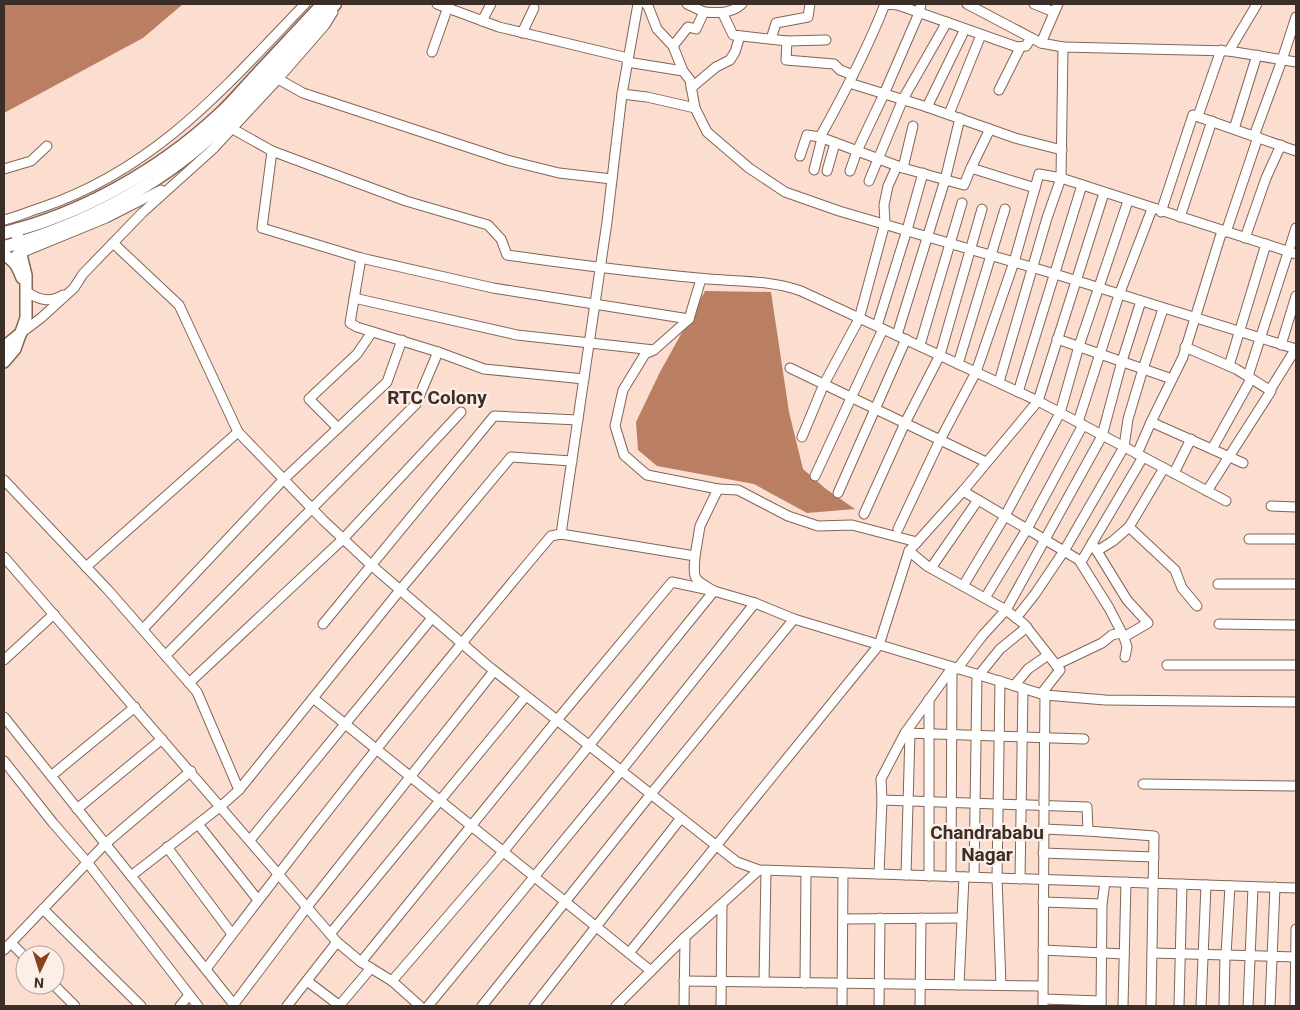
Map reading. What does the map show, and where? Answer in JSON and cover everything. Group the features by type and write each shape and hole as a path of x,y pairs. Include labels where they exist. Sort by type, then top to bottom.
{"highway":[{"path":"10,228 72,211 97,199 142,174 184,144 219,115 323,4"},
{"path":"12,251 42,235 98,212 147,185 194,150 226,122 337,4"}],"main road":[{"path":"4,362 9,346 20,333 26,318 27,288 22,268 12,251 10,228"}],"street":[{"path":"10,228 134,164 206,106 305,4"},
{"path":"20,333 74,288 83,274 142,213 213,149 325,25 337,4"},
{"path":"437,4 448,6 499,27 628,60 683,71"},
{"path":"482,21 491,4"},
{"path":"561,534 596,304 622,94 638,4"},
{"path":"646,4 657,29 673,46 683,71 690,80 695,108 707,132 749,168 785,192 839,211 1055,274 1296,350 1207,491"},
{"path":"688,4 704,12 723,14 738,8 742,4"},
{"path":"771,39 776,22 808,17 810,4"},
{"path":"814,170 821,138 876,28 885,4 898,5 919,14 1020,48 1026,46 1030,38"},
{"path":"850,172 857,152 919,14 920,4"},
{"path":"967,4 1041,43 1063,47 1225,50 1296,62"},
{"path":"1034,4 1056,8 1041,43"},
{"path":"1198,116 1225,50 1257,4"},
{"path":"432,52 448,6"},
{"path":"522,33 534,8"},
{"path":"673,46 688,27 696,30 704,12"},
{"path":"723,14 733,35 787,41 826,40"},
{"path":"1081,562 1140,455 1151,422 1185,347 1296,17"},
{"path":"869,180 903,99 947,22"},
{"path":"927,107 965,29"},
{"path":"949,114 981,35"},
{"path":"692,88 716,67 730,60 735,52 740,36"},
{"path":"787,41 786,60 834,64 851,79 884,94 949,114 1015,138 1062,150"},
{"path":"999,382 1032,268 1061,178 1063,47"},
{"path":"999,90 1020,48"},
{"path":"1234,129 1257,55"},
{"path":"278,79 303,93 507,160 559,172 612,179"},
{"path":"622,94 647,97 695,108"},
{"path":"985,598 1027,529 1081,423 1100,353 1119,295 1157,210 1193,115 1296,151"},
{"path":"897,335 945,180 960,118"},
{"path":"1180,218 1212,121"},
{"path":"802,437 824,384 860,319 885,223 884,205 888,186 900,167 913,126"},
{"path":"231,128 272,151 406,201 488,225 500,238 507,255 600,268 790,287 920,345 1038,401 1226,501"},
{"path":"800,156 807,135 821,138 900,167 964,185 990,129"},
{"path":"827,171 835,143"},
{"path":"1246,238 1266,178 1281,145"},
{"path":"4,169 31,161 47,146"},
{"path":"272,151 262,228 362,258 494,288 689,319"},
{"path":"972,168 1035,188"},
{"path":"815,476 880,327 923,173"},
{"path":"898,529 940,440 976,372 1014,262 1039,174 1061,178 1293,253"},
{"path":"12,251 106,218 173,185"},
{"path":"1018,392 1082,185"},
{"path":"629,953 879,645 908,551 964,492 986,462 1038,401 1104,193"},
{"path":"963,586 1006,516 1060,413 1078,346 1128,201"},
{"path":"920,345 962,203"},
{"path":"864,514 905,423 940,355 982,209"},
{"path":"958,364 992,256 1004,209"},
{"path":"1212,449 1250,378 1260,339 1293,253 1296,228"},
{"path":"113,243 178,305 238,432 312,509 370,564 461,643 737,862 762,870 1296,888"},
{"path":"1229,366 1266,244"},
{"path":"362,258 350,323 484,369 584,379"},
{"path":"701,278 689,319 654,350 645,354 623,390 615,426 624,455 647,474 718,489 738,490 788,516 818,526 852,525 917,542"},
{"path":"27,288 44,300 57,298 74,288"},
{"path":"1280,346 1296,296"},
{"path":"354,298 517,335 654,350"},
{"path":"879,874 881,779 930,699 1006,610 1102,436 1141,301"},
{"path":"1016,618 1064,551 1124,447 1128,420 1163,309"},
{"path":"338,428 309,399 358,354 372,332"},
{"path":"838,493 906,339"},
{"path":"1058,339 1172,379"},
{"path":"143,629 284,479 387,382 402,340"},
{"path":"1185,347 1229,366 1270,390"},
{"path":"166,655 416,404 438,352"},
{"path":"790,368 986,462"},
{"path":"189,683 343,538 461,412"},
{"path":"323,624 370,564 494,416 578,420"},
{"path":"1151,422 1243,463"},
{"path":"86,567 238,432"},
{"path":"1174,473 1191,440"},
{"path":"131,876 239,790 400,590 511,458 572,461"},
{"path":"1097,551 1113,541 1129,527 1164,468"},
{"path":"4,480 143,629 197,692 239,790"},
{"path":"714,591 698,581 694,575 700,526 718,489"},
{"path":"964,492 1081,562 1122,635 1127,647 1125,657"},
{"path":"931,568 978,500"},
{"path":"1271,506 1296,506"},
{"path":"1129,527 1174,570 1182,588 1197,606"},
{"path":"206,969 278,873 461,643 551,536 561,534 696,556"},
{"path":"1249,539 1296,539"},
{"path":"1056,665 1102,643 1112,635 1122,635 1148,623 1127,600 1092,543"},
{"path":"908,551 931,568 1006,610 1027,627 1060,670 1043,694 1045,737 1043,1003 1101,1004 1102,904 1105,882"},
{"path":"4,557 337,942 360,962 392,981 420,1006"},
{"path":"360,962 672,582 714,591 755,603 794,619 1043,694 1105,700 1296,702"},
{"path":"1218,584 1296,584"},
{"path":"392,981 503,852 714,591"},
{"path":"428,1006 621,771 755,603"},
{"path":"4,660 54,614"},
{"path":"250,840 432,618"},
{"path":"482,1006 650,794 794,619"},
{"path":"1219,624 1296,625"},
{"path":"959,985 962,918 969,877 975,803 978,675 1000,649 1027,627"},
{"path":"1020,879 1022,736 1018,687 1028,669 1048,655"},
{"path":"1167,665 1296,665"},
{"path":"951,877 952,734 955,668"},
{"path":"4,717 235,1005 307,907 494,670"},
{"path":"1000,681 997,878 1001,985"},
{"path":"330,934 526,696"},
{"path":"313,698 651,971"},
{"path":"929,876 930,699"},
{"path":"51,776 135,707"},
{"path":"908,733 1084,739"},
{"path":"906,875 908,733"},
{"path":"77,809 162,738"},
{"path":"4,761 53,823 87,862 198,1006"},
{"path":"4,950 87,862 191,771"},
{"path":"1143,784 1296,786"},
{"path":"882,800 1087,807 1088,831"},
{"path":"534,1006 681,818"},
{"path":"198,824 258,900"},
{"path":"1043,829 1154,836 1151,1006"},
{"path":"167,848 232,934"},
{"path":"1043,853 1154,856"},
{"path":"616,1006 685,937 762,870"},
{"path":"762,870 764,982"},
{"path":"805,983 806,872"},
{"path":"842,1006 843,873"},
{"path":"1124,1006 1126,882"},
{"path":"1179,1006 1182,884"},
{"path":"1201,1006 1206,885"},
{"path":"1224,1006 1230,886"},
{"path":"1248,1006 1253,887"},
{"path":"1270,1006 1275,887"},
{"path":"1043,902 1102,904"},
{"path":"721,1006 722,904"},
{"path":"43,909 141,1006"},
{"path":"879,1006 880,918"},
{"path":"920,1006 921,918"},
{"path":"843,919 962,918"},
{"path":"1295,1006 1296,929"},
{"path":"684,1006 685,937"},
{"path":"287,1006 337,942"},
{"path":"11,943 15,947"},
{"path":"1043,950 1124,954"},
{"path":"1152,952 1296,957"},
{"path":"307,980 340,1006 371,968"},
{"path":"684,981 1042,986"},
{"path":"180,1006 189,994"},
{"path":"64,995 75,1006"}],"shaded area":[{"path":"4,4 183,4 143,38 4,113"},
{"path":"705,291 771,292 789,412 803,469 826,489 855,509 807,513 754,484 657,466 638,450 636,422 660,372"}],"district":[{"name":"RTC Colony","path":"437,397"},
{"name":"Chandrababu Nagar","path":"987,843"}]}
